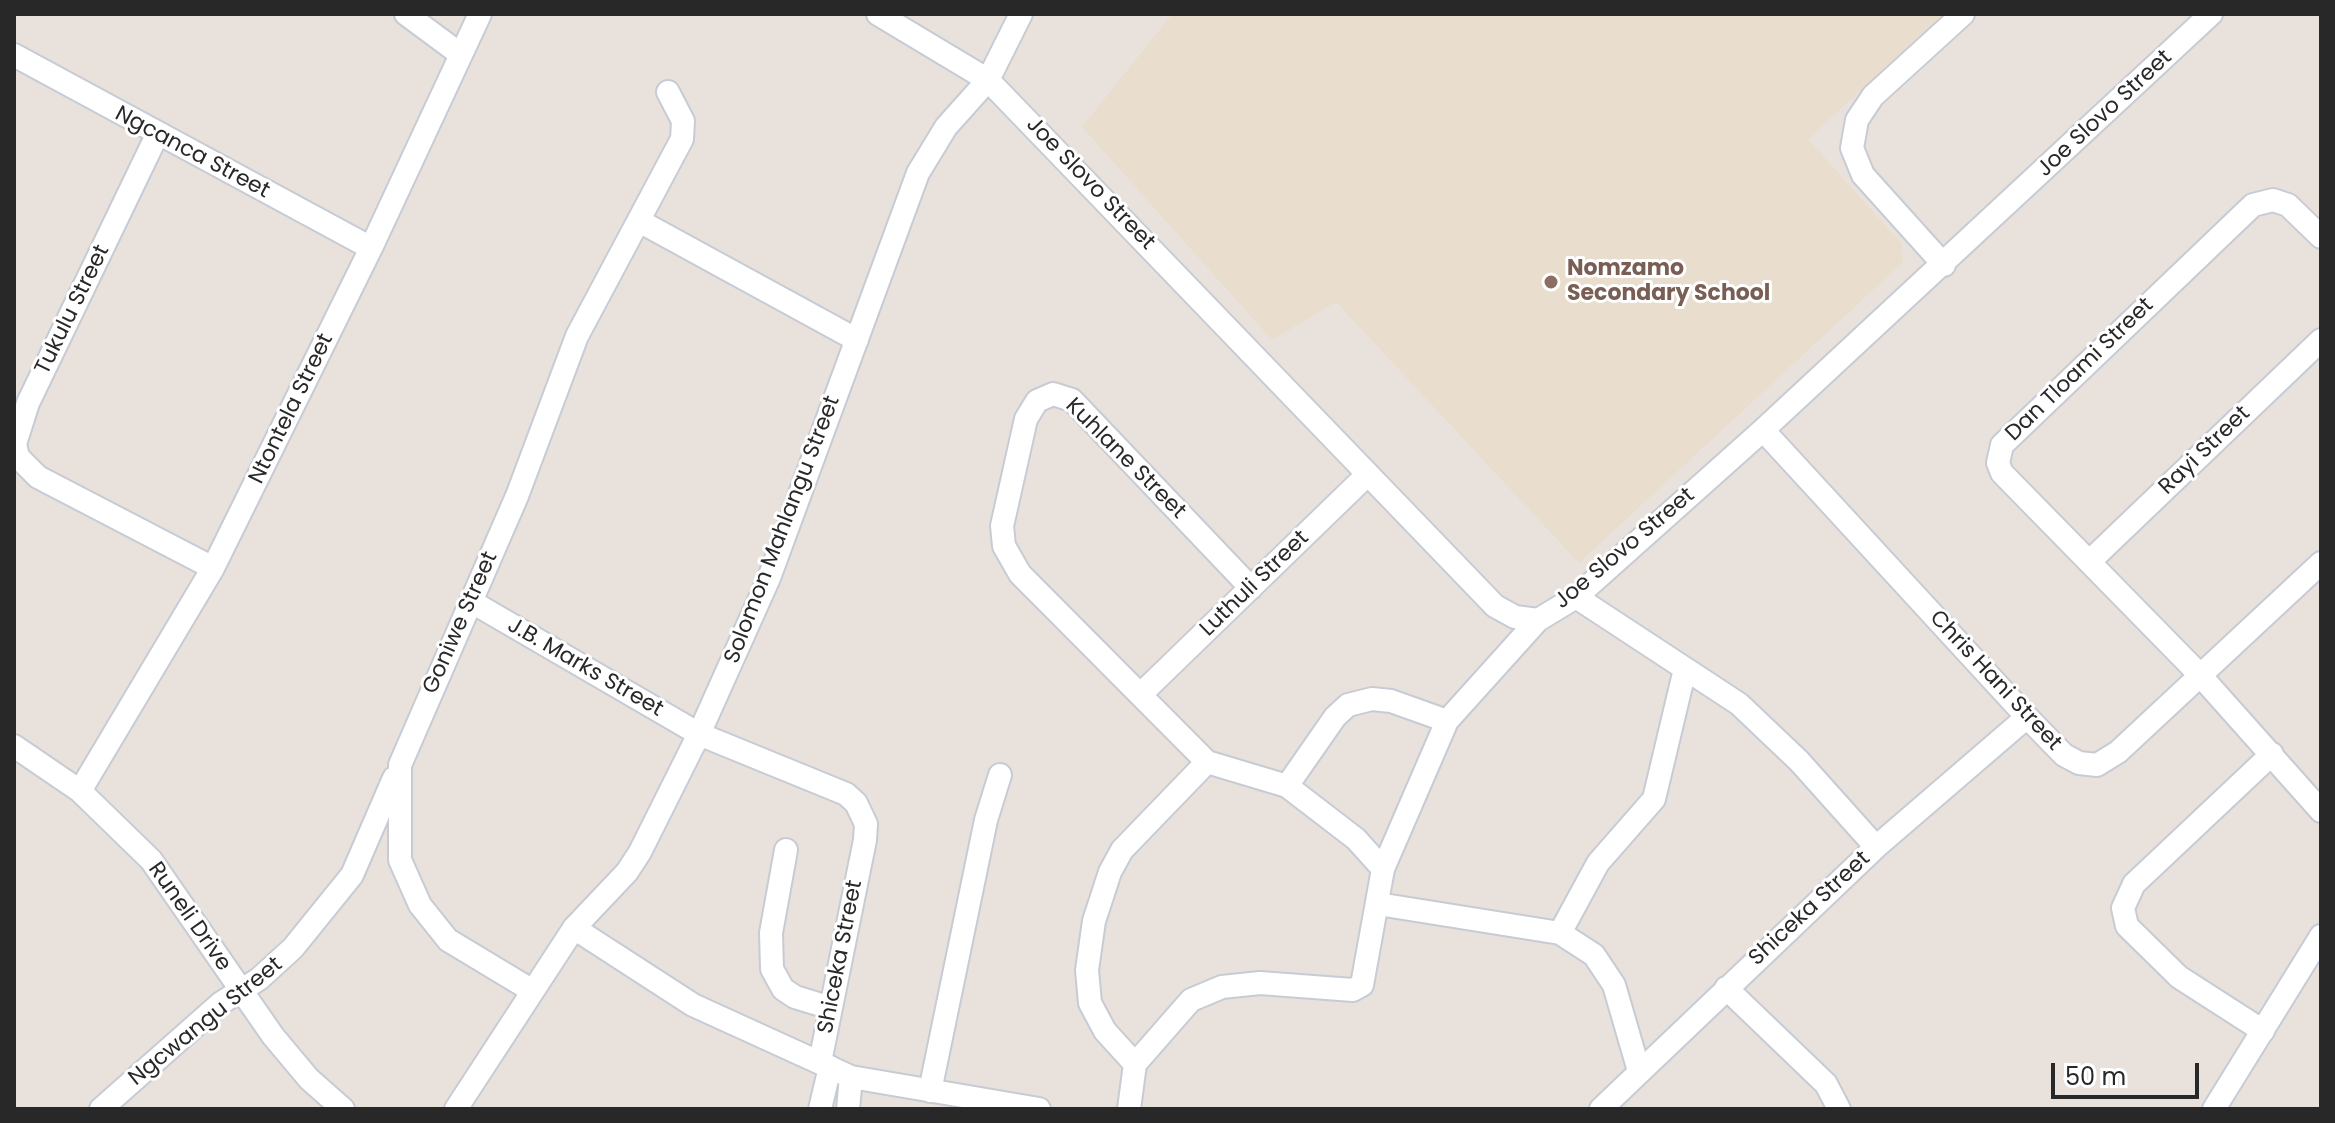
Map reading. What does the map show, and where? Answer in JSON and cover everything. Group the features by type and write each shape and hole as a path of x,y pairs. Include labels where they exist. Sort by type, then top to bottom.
{"street":[{"path":"406,14 460,54"},
{"name":"Ntontela Street","path":"80,791 213,568 371,248 480,14"},
{"path":"878,14 988,80"},
{"name":"Solomon Mahlangu Street","path":"456,1109 574,928 627,872 699,734 769,578 918,173 946,127 988,80 1021,14"},
{"path":"1944,265 1863,175 1852,148 1857,120 1873,96 1963,14"},
{"name":"Joe Slovo Street","path":"988,80 1495,606 1515,617 1538,620 1576,597 1763,430 2211,14"},
{"name":"Ngcanca Street","path":"14,55 371,248"},
{"name":"Goniwe Street","path":"531,990 448,940 420,905 400,860 400,765 425,700 472,602 517,496 577,336 641,222 682,139 683,121 668,92"},
{"name":"Tukulu Street","path":"157,135 28,403 15,444 18,457 38,477 213,568"},
{"name":"Dan Tloami Street","path":"2321,237 2288,205 2273,200 2253,205 2002,445 1998,463 2002,473 2199,674 2272,754 2313,785 2321,811"},
{"path":"641,222 857,340"},
{"name":"Rayi Street","path":"2089,562 2321,340"},
{"name":"Kuhlane Street","path":"1207,762 1142,693 1020,574 1004,546 1002,526 1026,419 1037,401 1053,394 1072,400 1251,588"},
{"name":"Chris Hani Street","path":"1763,430 2027,717 2064,755 2079,763 2097,765 2132,740 2321,563"},
{"name":"Luthuli Street","path":"1142,693 1368,474"},
{"path":"1576,597 1739,704 1773,734 1876,847"},
{"name":"J.B. Marks Street","path":"472,602 699,734"},
{"path":"1129,1109 1135,1064 1185,1006 1222,987 1260,983 1360,988 1367,974 1383,869 1447,721 1538,620"},
{"path":"1560,933 1598,863 1654,799 1685,669"},
{"path":"1287,786 1335,717 1348,705 1372,699 1391,701 1447,721"},
{"name":"Shiceka Street","path":"1601,1109 1876,847 2027,717"},
{"name":"Shiceka Street","path":"699,734 846,794 863,813 865,840 831,1008 834,1069"},
{"name":"Runeli Drive","path":"14,746 80,791 151,860 239,990 291,1058 343,1109"},
{"path":"2263,1031 2179,977 2127,926 2123,908 2134,884 2272,754"},
{"path":"1135,1064 1105,1031 1090,1003 1087,970 1094,921 1110,872 1122,850 1207,762 1287,786 1356,839 1383,869"},
{"name":"Ngcwangu Street","path":"101,1109 239,990 284,958 352,875 400,765"},
{"path":"930,1091 986,820 1000,775"},
{"path":"786,850 771,933 772,969 783,989 795,997 831,1008"},
{"path":"1378,904 1560,933 1594,955 1607,970 1639,1071"},
{"path":"574,928 702,1010 834,1069 930,1091 1039,1109"},
{"path":"2214,1109 2321,936"},
{"path":"1726,988 1826,1084 1839,1109"},
{"path":"820,1109 834,1069"},
{"path":"834,1069 848,1109"}],"shaded area":[{"name":"Nomzamo Secondary School","path":"1172,14 1944,14 1808,139 1901,243 1903,262 1579,563 1336,302 1272,340 1082,127"}],"place":[{"name":"Nomzamo Secondary School","path":"1551,282"}]}
